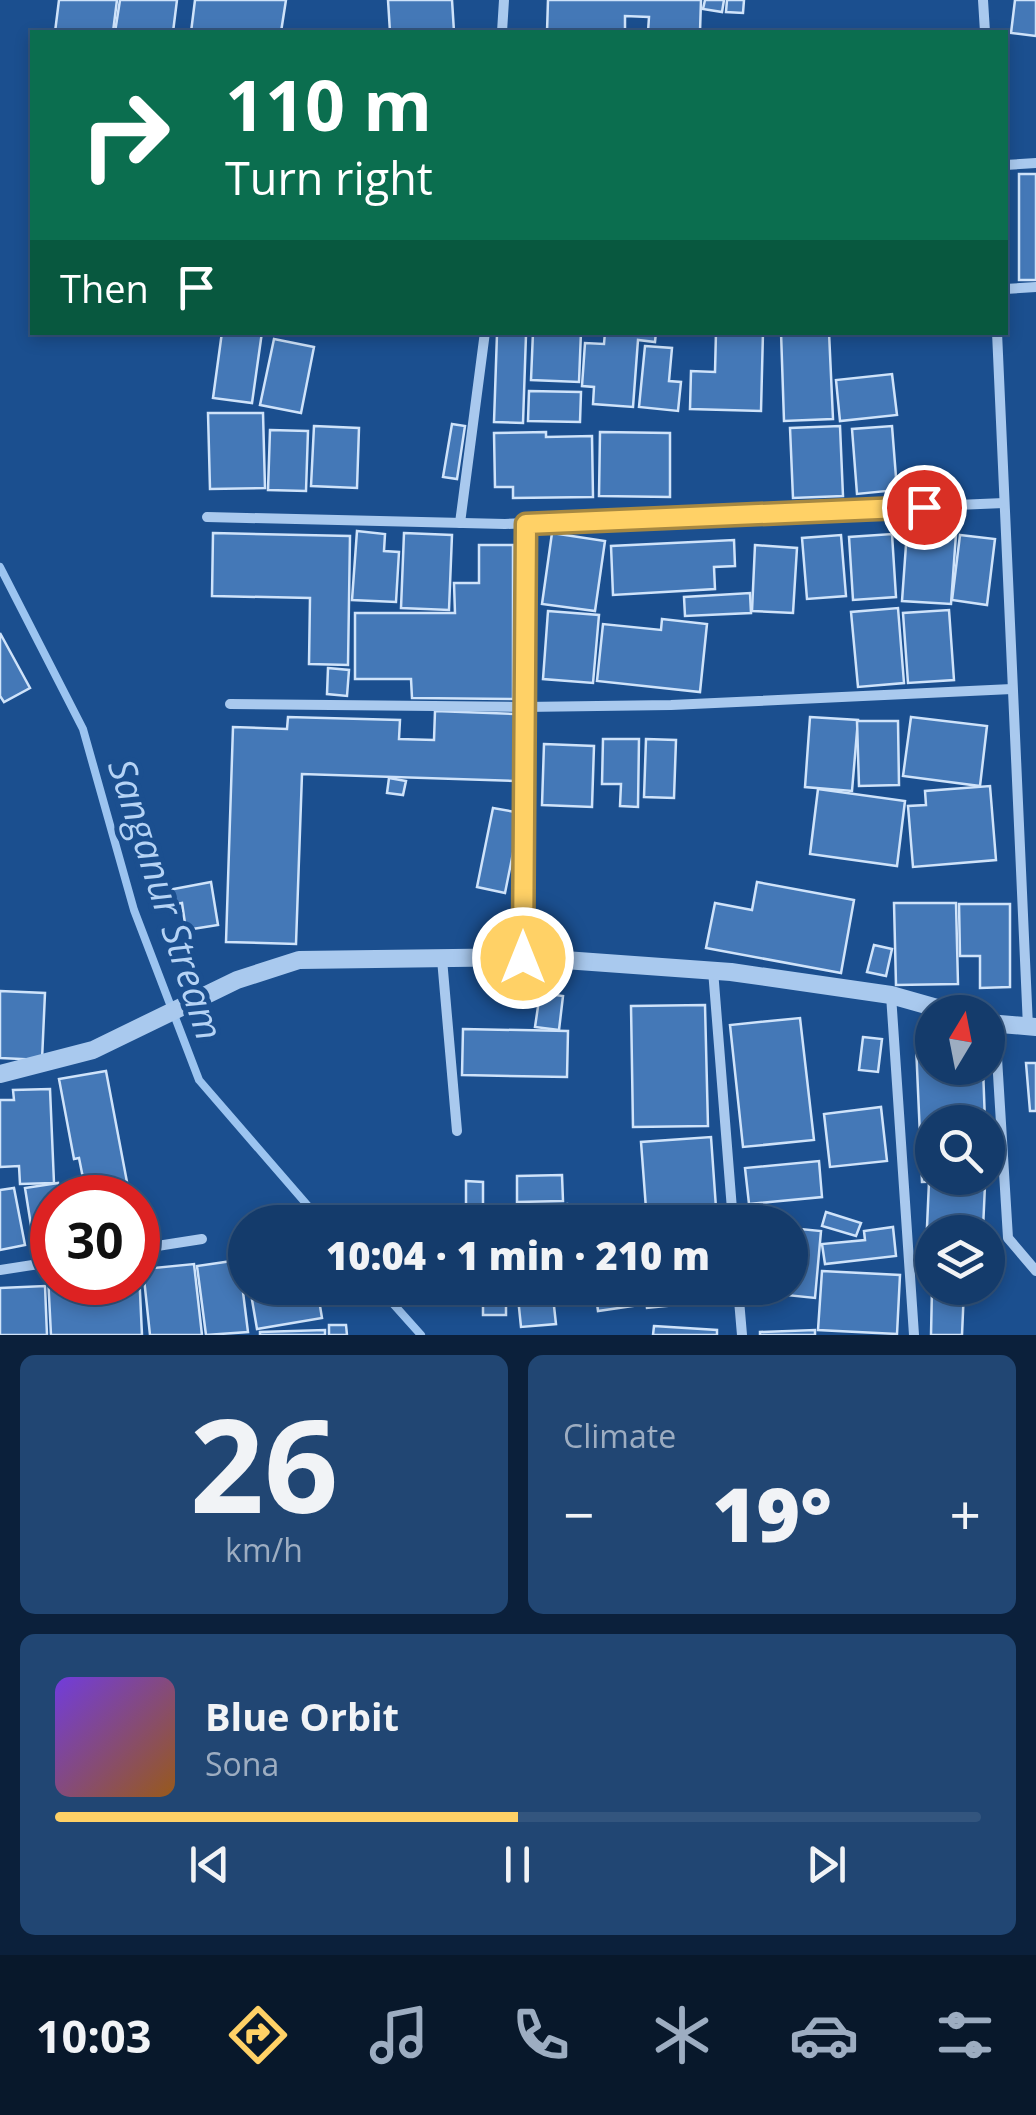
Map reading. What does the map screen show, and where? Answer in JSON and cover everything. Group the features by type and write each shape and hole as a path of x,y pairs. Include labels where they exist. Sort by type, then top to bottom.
{"street":[{"path":"502,30 504,0"},
{"path":"983,0 984,30"},
{"path":"1008,165 1036,164"},
{"path":"1008,289 1036,288"},
{"path":"460,523 485,335"},
{"path":"997,335 1012,690 1032,1027 1005,1025"},
{"path":"207,517 526,524 1004,503"},
{"path":"523,958 526,524"},
{"path":"230,704 671,705 1012,690"},
{"path":"442,958 457,1131"},
{"path":"0,1074 92,1050 237,980 299,960 523,958 713,970 915,1002"},
{"path":"713,970 732,1205"},
{"path":"891,996 914,1335"},
{"path":"996,1085 1008,1238 1036,1271"},
{"path":"160,1246 202,1240"},
{"path":"0,1270 30,1265"},
{"path":"739,1305 742,1335"}],"building":[{"path":"59,0 117,0 113,30 55,30"},
{"path":"120,0 177,0 173,30 115,30"},
{"path":"195,0 286,0 281,30 191,30"},
{"path":"388,0 452,0 454,30 390,30"},
{"path":"548,0 701,0 700,30 648,30 649,17 625,16 625,30 547,30"},
{"path":"705,0 724,0 722,12 703,9"},
{"path":"727,0 744,0 743,13 726,12"},
{"path":"1015,0 1036,0 1036,36 1011,33"},
{"path":"1019,174 1036,174 1036,280 1019,280"},
{"path":"222,335 262,335 252,403 213,398"},
{"path":"497,335 526,335 523,423 494,422"},
{"path":"533,335 581,335 579,382 531,380"},
{"path":"605,335 656,335 655,342 638,340 633,407 593,404 594,387 582,386 585,343 604,344"},
{"path":"716,335 763,335 761,411 690,409 691,371 715,372"},
{"path":"781,335 829,335 833,419 784,421"},
{"path":"274,339 314,347 301,413 260,405"},
{"path":"645,346 672,348 669,381 681,382 678,411 639,407"},
{"path":"892,374 897,415 840,421 836,380"},
{"path":"529,391 581,392 580,422 528,421"},
{"path":"208,413 263,413 265,488 210,489"},
{"path":"452,424 465,426 457,479 443,477"},
{"path":"314,426 359,428 357,488 311,486"},
{"path":"840,426 843,496 793,498 790,428"},
{"path":"892,426 897,490 857,494 852,429"},
{"path":"270,430 308,431 306,491 268,490"},
{"path":"546,432 546,437 592,436 593,497 513,498 513,487 495,487 494,433"},
{"path":"600,432 670,433 670,497 599,496"},
{"path":"357,531 385,534 384,551 399,552 396,602 352,600"},
{"path":"907,531 956,534 951,604 902,601"},
{"path":"213,533 350,536 348,665 309,664 310,598 212,596"},
{"path":"404,533 452,535 449,610 401,608"},
{"path":"552,533 605,541 595,611 542,604"},
{"path":"892,534 896,597 853,600 849,537"},
{"path":"841,535 846,596 807,599 802,538"},
{"path":"960,535 995,539 987,605 952,600"},
{"path":"734,540 735,566 714,567 715,589 613,595 611,546"},
{"path":"479,545 513,545 513,699 412,698 411,679 355,679 355,613 455,613 454,583 479,583"},
{"path":"755,545 797,548 793,613 752,611"},
{"path":"750,593 751,613 685,616 684,597"},
{"path":"898,608 904,683 858,687 851,612"},
{"path":"949,610 954,680 908,683 903,613"},
{"path":"548,611 599,615 593,683 543,679"},
{"path":"662,619 707,624 700,692 597,681 603,624 661,630"},
{"path":"0,633 30,688 4,702 0,696"},
{"path":"328,668 349,670 347,696 327,694"},
{"path":"435,711 516,714 514,781 302,774 296,944 226,942 233,727 287,729 288,717 400,720 399,739 434,740"},
{"path":"810,717 858,720 852,791 805,787"},
{"path":"911,717 987,726 980,786 903,776"},
{"path":"857,721 898,721 899,785 859,786"},
{"path":"603,739 639,739 638,807 620,806 621,784 602,784"},
{"path":"646,739 676,740 674,798 644,797"},
{"path":"544,744 594,746 592,807 542,805"},
{"path":"389,778 406,781 403,795 387,793"},
{"path":"990,786 996,860 913,867 908,806 926,805 925,791"},
{"path":"818,789 905,801 897,866 810,854"},
{"path":"493,808 521,813 505,893 477,887"},
{"path":"211,882 218,925 186,930 182,903 166,906 163,891"},
{"path":"757,882 854,900 841,973 706,948 715,903 752,910"},
{"path":"894,903 956,903 958,984 896,985"},
{"path":"959,904 1010,904 1010,987 980,988 980,956 960,956"},
{"path":"874,945 892,949 886,976 867,972"},
{"path":"0,991 45,993 42,1060 0,1058"},
{"path":"540,993 563,996 559,1030 535,1027"},
{"path":"705,1005 708,1126 633,1127 631,1006"},
{"path":"800,1018 814,1140 743,1147 730,1025"},
{"path":"463,1029 568,1031 567,1077 462,1075"},
{"path":"863,1037 882,1039 878,1072 859,1070"},
{"path":"1026,1063 1036,1063 1036,1111 1030,1111"},
{"path":"106,1071 126,1175 82,1175 79,1158 74,1159 59,1079"},
{"path":"918,1085 984,1085 984,1105 919,1105"},
{"path":"50,1089 54,1175 30,1175 30,1184 20,1184 19,1166 0,1167 0,1100 14,1100 13,1090"},
{"path":"881,1107 887,1161 830,1167 824,1114"},
{"path":"711,1137 716,1205 646,1205 641,1142"},
{"path":"819,1161 822,1197 749,1204 745,1168"},
{"path":"562,1175 563,1201 517,1202 517,1176"},
{"path":"466,1181 483,1182 483,1205 466,1205"},
{"path":"30,1187 30,1219 25,1188"},
{"path":"14,1188 25,1245 0,1250 0,1190"},
{"path":"928,1195 985,1195 984,1215 928,1215"},
{"path":"826,1212 861,1223 856,1236 822,1226"},
{"path":"893,1227 896,1256 825,1264 822,1244 865,1240 864,1231"},
{"path":"808,1230 821,1231 815,1298 808,1297"},
{"path":"228,1262 228,1305 245,1305 248,1332 206,1335 197,1266"},
{"path":"194,1264 202,1335 150,1335 147,1305 160,1305 160,1267"},
{"path":"822,1271 900,1275 897,1334 818,1330"},
{"path":"30,1287 30,1305 46,1305 47,1335 0,1335 0,1288"},
{"path":"49,1305 141,1305 142,1335 51,1335"},
{"path":"253,1305 320,1305 322,1318 257,1329"},
{"path":"483,1305 506,1305 506,1315 483,1315"},
{"path":"519,1305 554,1305 556,1324 521,1327"},
{"path":"597,1305 640,1305 598,1311"},
{"path":"932,1305 963,1305 962,1335 931,1335"},
{"path":"329,1325 346,1325 347,1335 329,1335"},
{"path":"654,1326 717,1330 717,1335 653,1335"},
{"path":"325,1330 325,1335 260,1335 260,1332"},
{"path":"815,1330 815,1335 760,1335 760,1332"}],"waterway":[{"name":"Sanganur Stream","path":"0,567 83,729 134,910 199,1080 307,1205"},
{"name":"Sanganur Stream","path":"394,1305 421,1335"}],"route":[{"path":"523,958 526,524 924,507"}]}
